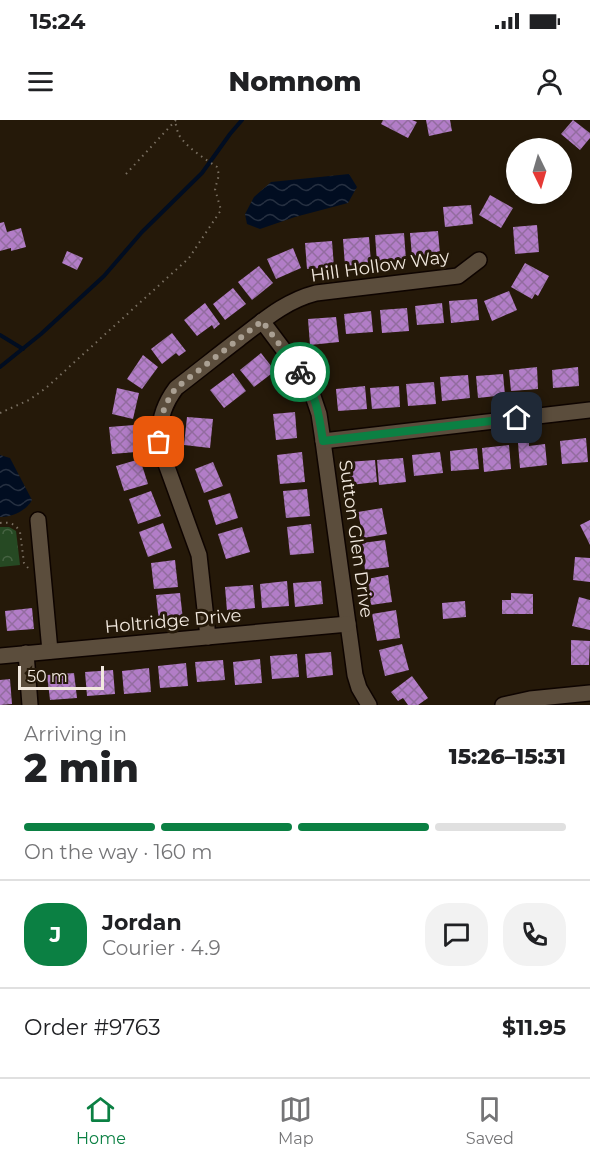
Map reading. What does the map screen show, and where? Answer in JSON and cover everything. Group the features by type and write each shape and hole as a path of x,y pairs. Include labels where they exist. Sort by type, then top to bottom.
{"street":[{"name":"Hill Hollow Way","path":"208,637 199,555 159,442 159,425 169,397 176,388 262,321 300,297 316,293 458,276 479,260"},
{"name":"Sutton Glen Drive","path":"262,321 304,377 319,414 355,675 359,688 369,705"},
{"path":"323,441 590,410"},
{"path":"38,520 50,651"},
{"name":"Holtridge Drive","path":"0,656 348,624"},
{"path":"26,653 30,705"},
{"path":"503,705 590,693"}],"path":[{"path":"0,413 29,400 46,388 189,258 221,210 215,189 219,175 217,166 178,134 176,120"},
{"path":"126,174 176,120"}],"green space":[{"path":"0,527 9,527 16,531 20,565 0,567"}],"water":[{"path":"349,174 357,187 348,203 260,229 247,224 245,214 254,197 271,182"},
{"path":"0,455 10,458 32,500 18,513 0,517"}],"building":[{"path":"383,120 417,122 408,138 381,124"},
{"path":"426,120 450,120 452,131 429,136"},
{"path":"573,120 590,133 590,138 580,150 572,143 572,138 566,138 561,134"},
{"path":"490,195 513,208 501,228 479,215"},
{"path":"471,205 473,224 445,227 443,207"},
{"path":"4,222 7,232 21,228 26,247 0,251 0,223"},
{"path":"537,225 539,252 515,254 513,227"},
{"path":"438,231 440,254 412,256 410,233"},
{"path":"404,233 406,260 377,262 375,235"},
{"path":"369,237 371,263 345,266 343,239"},
{"path":"332,241 334,267 307,269 305,243"},
{"path":"293,248 301,268 276,279 267,259"},
{"path":"67,251 83,258 77,270 62,263"},
{"path":"525,263 549,276 538,296 535,294 532,299 511,287"},
{"path":"259,266 273,283 252,300 238,282"},
{"path":"233,288 246,304 225,320 213,304"},
{"path":"509,291 517,310 492,321 484,301"},
{"path":"477,299 479,320 451,323 449,301"},
{"path":"205,303 220,324 214,329 212,325 197,336 184,320"},
{"path":"442,303 444,323 417,325 415,306"},
{"path":"407,308 409,331 382,333 380,310"},
{"path":"371,311 373,332 346,334 344,314"},
{"path":"336,317 339,342 310,345 308,319"},
{"path":"172,333 186,351 179,356 176,353 162,364 151,349"},
{"path":"261,353 275,371 254,387 240,370"},
{"path":"143,355 158,367 142,389 127,379"},
{"path":"537,367 538,389 511,391 509,370"},
{"path":"578,367 579,386 553,388 552,370"},
{"path":"233,373 246,391 224,408 210,390"},
{"path":"503,374 505,395 478,398 476,376"},
{"path":"468,375 470,398 442,401 440,377"},
{"path":"434,382 436,404 408,406 406,384"},
{"path":"365,386 367,409 338,411 336,389"},
{"path":"399,386 400,407 372,409 370,388"},
{"path":"117,388 139,393 133,419 112,414"},
{"path":"295,412 297,438 276,440 273,414"},
{"path":"187,417 213,419 210,448 184,445"},
{"path":"134,425 136,452 112,454 109,427"},
{"path":"586,438 588,462 562,464 560,441"},
{"path":"529,442 529,446 545,444 547,465 520,468 518,443"},
{"path":"509,445 511,469 484,472 482,448"},
{"path":"477,448 479,469 451,471 450,451"},
{"path":"302,452 305,482 280,484 277,455"},
{"path":"440,452 443,473 414,476 412,455"},
{"path":"403,458 406,482 379,485 377,460"},
{"path":"140,459 148,484 124,491 116,466"},
{"path":"375,460 377,482 350,485 348,462"},
{"path":"213,462 223,486 204,493 195,469"},
{"path":"307,489 310,516 286,518 283,491"},
{"path":"151,491 161,516 138,524 129,499"},
{"path":"230,493 238,518 216,525 208,500"},
{"path":"382,508 387,534 363,538 358,512"},
{"path":"590,520 590,545 580,525"},
{"path":"163,523 172,548 148,557 139,532"},
{"path":"311,524 314,553 290,555 287,527"},
{"path":"242,527 250,552 226,559 218,534"},
{"path":"385,540 389,567 365,570 362,543"},
{"path":"575,557 590,558 590,582 573,580"},
{"path":"175,560 178,587 154,589 151,563"},
{"path":"388,575 392,602 371,605 367,579"},
{"path":"287,581 289,606 262,608 260,584"},
{"path":"321,581 323,604 295,607 293,583"},
{"path":"253,585 255,608 227,611 225,587"},
{"path":"180,593 183,620 159,622 156,595"},
{"path":"511,593 533,594 533,614 502,614 502,600 511,600"},
{"path":"579,597 590,600 590,630 572,626"},
{"path":"465,601 466,617 443,619 442,603"},
{"path":"32,608 34,629 7,631 5,611"},
{"path":"396,610 400,638 377,641 372,614"},
{"path":"571,640 590,641 589,665 571,665"},
{"path":"402,644 409,670 385,676 379,650"},
{"path":"331,652 333,675 307,678 305,654"},
{"path":"297,654 299,677 272,679 270,656"},
{"path":"260,659 262,683 235,685 233,662"},
{"path":"223,660 225,680 197,682 195,662"},
{"path":"186,663 188,686 160,688 158,666"},
{"path":"149,668 151,692 124,694 122,671"},
{"path":"113,670 115,694 87,696 85,672"},
{"path":"74,673 77,698 50,700 47,675"},
{"path":"412,676 428,698 418,705 408,705 403,698 398,701 391,692"},
{"path":"10,679 12,704 0,705 0,680"}],"waterway":[{"path":"0,367 41,334 104,276 142,232 202,173 242,120"},
{"path":"0,335 23,349"}],"way so far":[{"path":"159,442 161,417 169,397 176,388 262,321 300,372"}],"route":[{"path":"300,372 316,402 323,441 517,418"}]}
